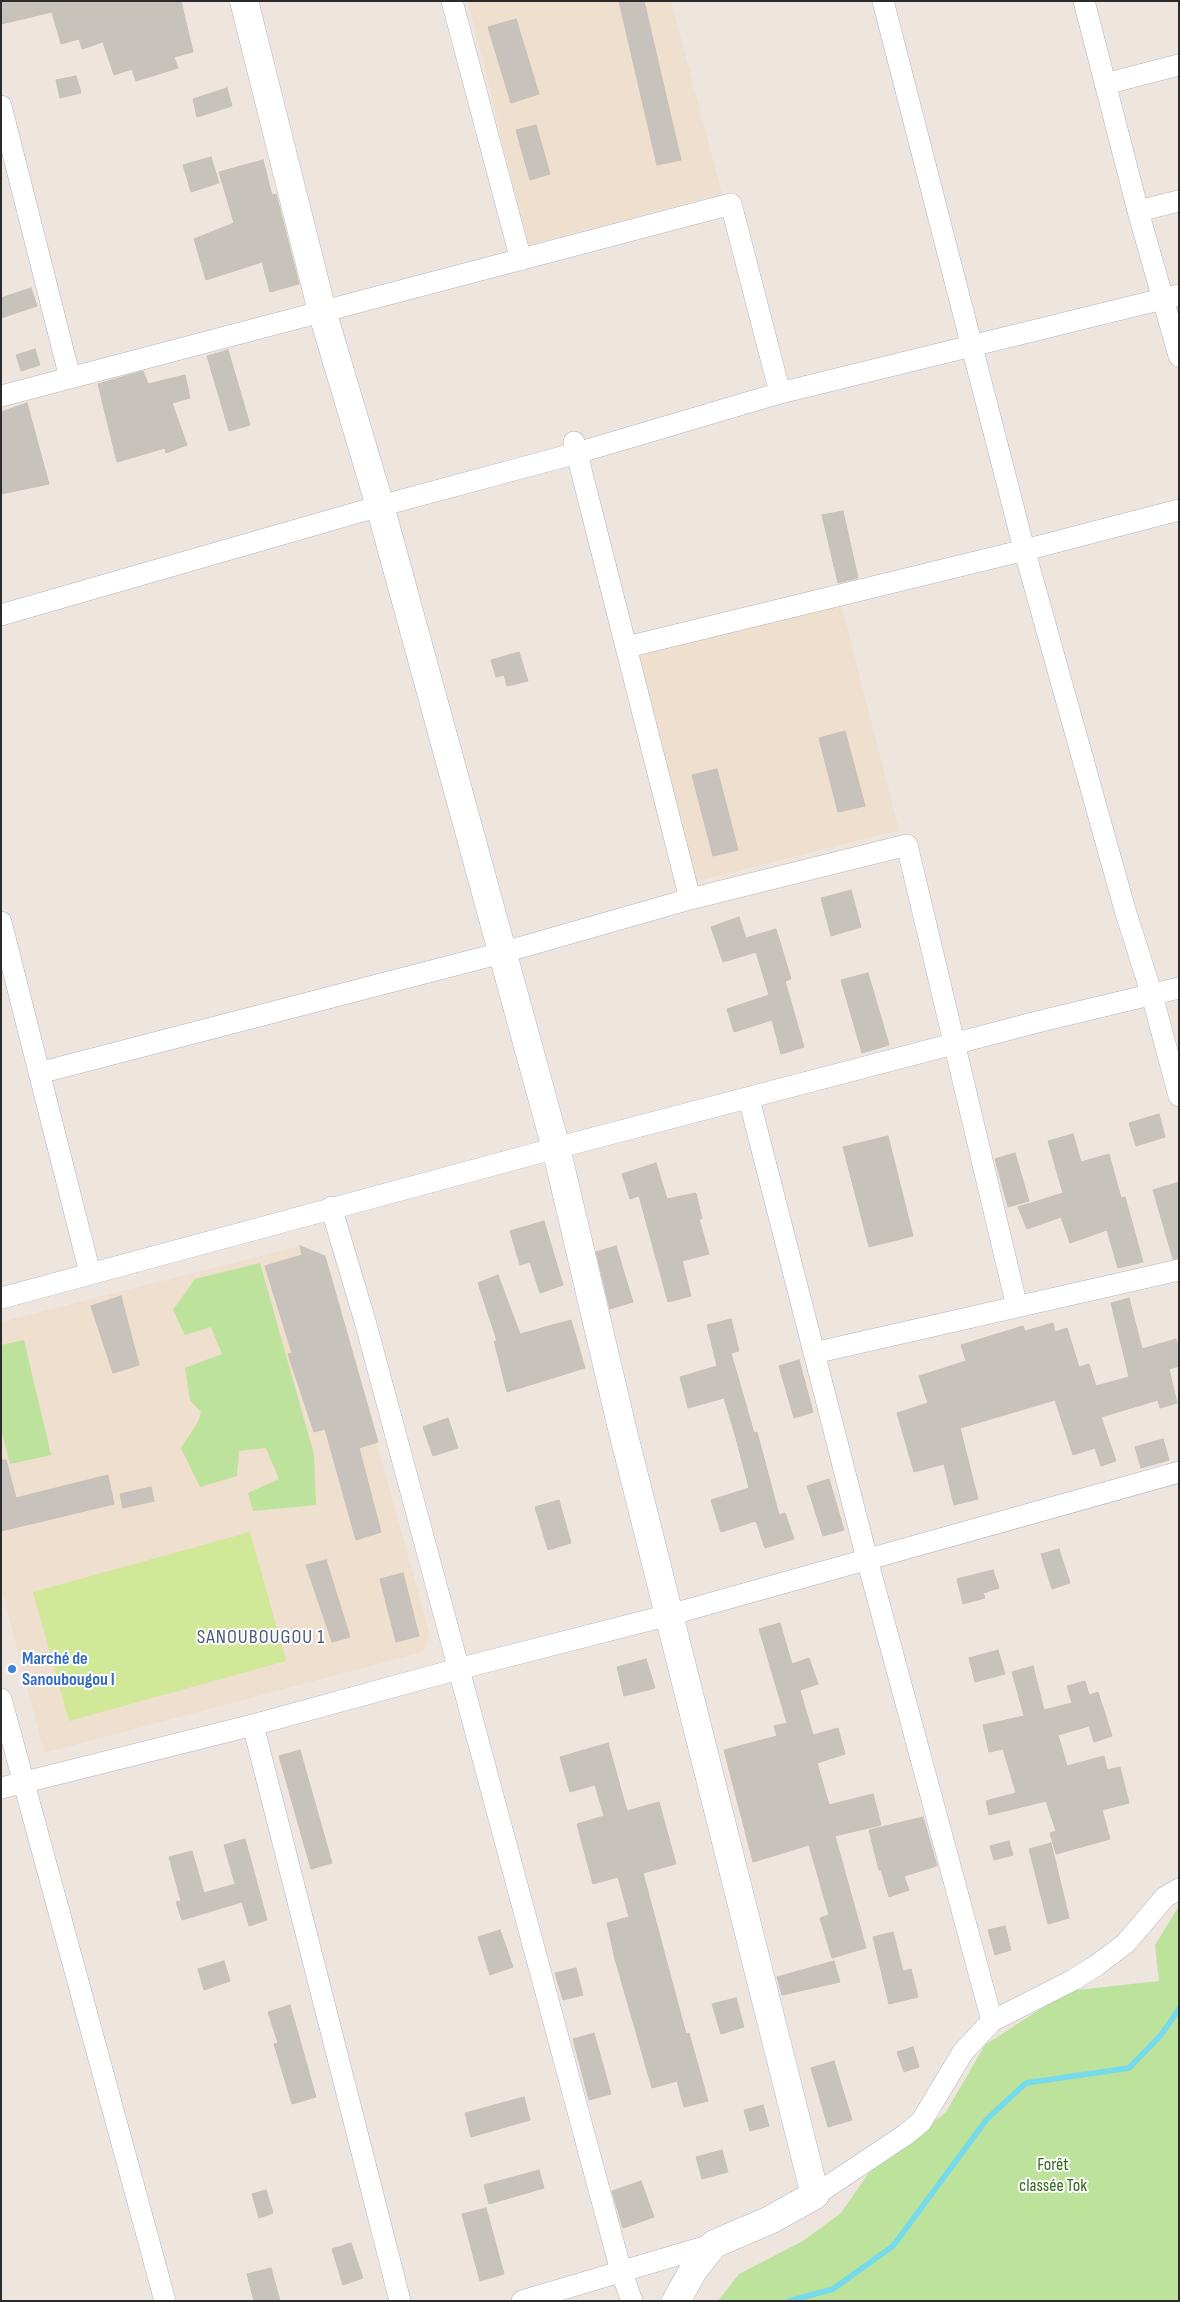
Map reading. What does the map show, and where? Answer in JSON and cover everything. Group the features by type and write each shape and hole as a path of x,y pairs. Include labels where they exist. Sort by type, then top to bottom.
{"street":[{"path":"244,1 322,311 380,506 556,1148 669,1615 815,2195"},
{"path":"452,1 521,260"},
{"path":"883,1 1025,550 1179,1096"},
{"path":"1084,1 1138,211 1171,297 1179,356"},
{"path":"1105,84 1179,65"},
{"path":"1,106 70,378"},
{"path":"1138,211 1179,202"},
{"path":"1,396 731,204 780,393"},
{"path":"1,616 575,448 780,393 1171,297"},
{"path":"575,448 690,900"},
{"path":"627,647 1025,550 1179,510"},
{"path":"39,1073 501,953 690,900 907,846 1016,1307"},
{"path":"1,922 90,1273"},
{"path":"1,1298 556,1148 954,1044 1179,988"},
{"path":"749,1098 867,1560 992,2021"},
{"path":"331,1208 365,1321 621,2272 632,2301"},
{"path":"814,1353 1179,1270"},
{"path":"1,1788 253,1725 458,1669 669,1615 1179,1472"},
{"path":"1,1699 165,2301"},
{"path":"253,1725 400,2301"},
{"path":"522,2301 714,2244 770,2220 815,2195 906,2135 922,2122 963,2052 992,2021 1073,1980 1097,1965 1126,1943 1165,1898 1179,1889"},
{"path":"676,2301 694,2269 714,2244"}],"shaded area":[{"path":"468,1 671,1 722,194 528,245"},
{"path":"841,604 899,830 694,882 638,655"},
{"path":"300,1246 325,1256 430,1636 422,1652 44,1753 1,1586 1,1322"}],"green space":[{"path":"260,1263 314,1455 316,1505 253,1511 248,1493 279,1479 266,1448 239,1451 237,1476 200,1487 181,1448 198,1422 201,1412 190,1400 185,1368 222,1354 211,1327 185,1335 173,1310 195,1279"},
{"path":"24,1340 51,1455 10,1464 1,1429 1,1345"},
{"path":"250,1532 286,1661 69,1721 33,1592"},
{"name":"Forêt classée Tok","path":"1179,1906 1179,2301 718,2301 739,2274 803,2241 841,2213 868,2174 946,2112 985,2045 1068,1991 1159,1981 1155,1945"}],"building":[{"path":"1,1 181,1 193,52 174,57 178,68 136,81 132,69 114,75 103,42 82,49 79,39 61,44 52,12 1,24"},
{"path":"619,1 644,1 681,160 657,165"},
{"path":"516,19 539,94 511,103 488,27"},
{"path":"76,76 81,93 60,98 56,80"},
{"path":"227,88 232,106 197,117 193,99"},
{"path":"536,125 550,174 530,180 516,130"},
{"path":"211,157 219,183 191,192 183,165"},
{"path":"263,160 272,195 276,194 299,284 270,292 262,262 206,280 194,239 234,223 219,172"},
{"path":"31,288 37,306 1,318 1,298"},
{"path":"35,349 40,365 21,371 16,355"},
{"path":"228,350 250,425 229,431 207,356"},
{"path":"143,371 148,384 185,375 190,398 172,403 187,445 166,453 165,448 117,462 98,384"},
{"path":"27,403 49,484 1,494 1,412"},
{"path":"843,511 858,578 838,583 822,515"},
{"path":"519,652 528,681 507,686 504,675 496,677 491,660"},
{"path":"845,731 865,806 838,812 819,738"},
{"path":"717,769 738,850 713,856 692,775"},
{"path":"851,890 861,927 831,936 821,898"},
{"path":"739,917 746,938 776,929 791,979 785,981 804,1047 781,1054 772,1020 734,1032 727,1009 769,995 756,952 723,962 711,927"},
{"path":"868,973 889,1045 862,1053 841,980"},
{"path":"1159,1114 1165,1137 1136,1146 1129,1123"},
{"path":"1073,1134 1081,1162 1109,1154 1121,1198 1125,1197 1143,1262 1118,1268 1107,1230 1070,1243 1061,1217 1027,1229 1018,1207 1063,1193 1048,1141"},
{"path":"888,1136 913,1236 869,1247 843,1147"},
{"path":"1015,1153 1029,1201 1008,1207 995,1159"},
{"path":"656,1163 667,1199 696,1193 702,1219 699,1219 709,1254 682,1261 691,1296 668,1302 639,1196 630,1199 622,1174"},
{"path":"1179,1182 1179,1258 1173,1259 1153,1190"},
{"path":"544,1221 563,1285 540,1293 530,1262 520,1265 510,1231"},
{"path":"300,1246 325,1256 378,1442 359,1448 381,1532 356,1540 325,1429 314,1432 288,1354 292,1353 265,1266 302,1255"},
{"path":"616,1246 633,1302 610,1309 596,1252"},
{"path":"498,1275 520,1334 571,1320 585,1368 507,1392 494,1341 497,1341 478,1283"},
{"path":"121,1296 139,1365 113,1373 91,1306"},
{"path":"1129,1298 1142,1349 1176,1339 1179,1349 1179,1366 1169,1369 1177,1403 1160,1408 1158,1400 1101,1417 1116,1461 1101,1466 1095,1448 1073,1455 1055,1400 960,1428 978,1499 954,1505 944,1464 914,1472 897,1413 928,1403 919,1376 966,1361 961,1345 1023,1326 1025,1331 1053,1323 1055,1332 1067,1328 1079,1367 1089,1364 1096,1386 1129,1377 1111,1303"},
{"path":"731,1319 739,1351 731,1353 754,1433 757,1432 779,1515 785,1513 794,1539 765,1548 756,1521 721,1532 711,1500 749,1488 736,1438 724,1398 688,1408 680,1377 717,1366 707,1325"},
{"path":"799,1360 813,1412 794,1418 779,1366"},
{"path":"448,1418 458,1448 433,1456 423,1427"},
{"path":"1163,1439 1169,1460 1141,1468 1135,1447"},
{"path":"1,1460 6,1460 16,1498 108,1475 114,1504 1,1531"},
{"path":"829,1479 844,1530 823,1536 807,1486"},
{"path":"151,1487 154,1501 123,1508 120,1494"},
{"path":"559,1500 571,1543 548,1550 535,1507"},
{"path":"1059,1549 1070,1583 1052,1589 1041,1554"},
{"path":"326,1560 350,1637 332,1642 306,1565"},
{"path":"993,1570 999,1588 983,1593 985,1598 963,1604 957,1579"},
{"path":"403,1573 419,1636 396,1642 380,1579"},
{"path":"780,1623 792,1664 809,1658 818,1684 800,1690 813,1735 838,1728 845,1754 817,1763 829,1805 873,1794 881,1825 835,1836 866,1948 832,1958 820,1918 829,1915 809,1845 753,1862 724,1750 777,1736 774,1726 787,1723 759,1629"},
{"path":"998,1650 1005,1674 975,1682 969,1658"},
{"path":"646,1659 655,1688 624,1696 617,1667"},
{"path":"1033,1666 1044,1710 1072,1703 1067,1686 1085,1681 1089,1695 1098,1692 1112,1736 1094,1742 1089,1726 1058,1735 1067,1766 1104,1756 1107,1770 1120,1767 1129,1803 1102,1810 1110,1839 1056,1854 1050,1833 1056,1831 1046,1801 989,1815 986,1801 1016,1793 1003,1749 989,1752 983,1725 1024,1716 1012,1672"},
{"path":"608,1743 627,1811 659,1802 676,1864 643,1873 686,2034 689,2033 708,2101 684,2107 677,2081 652,2088 615,1959 607,1923 629,1917 618,1877 593,1884 577,1824 604,1816 595,1785 570,1792 560,1757"},
{"path":"300,1750 332,1863 311,1869 279,1756"},
{"path":"923,1817 937,1866 904,1876 909,1890 889,1897 881,1870 879,1870 869,1830"},
{"path":"245,1839 267,1920 249,1926 242,1902 182,1920 176,1902 181,1901 169,1857 192,1851 204,1893 235,1884 224,1845"},
{"path":"1009,1841 1013,1855 994,1860 990,1846"},
{"path":"1051,1843 1069,1918 1048,1924 1029,1849"},
{"path":"1005,1926 1011,1950 995,1955 988,1930"},
{"path":"500,1930 513,1967 490,1975 478,1937"},
{"path":"893,1932 903,1971 911,1969 918,1997 889,2004 873,1937"},
{"path":"224,1961 230,1981 204,1990 198,1969"},
{"path":"834,1961 840,1982 782,1995 777,1977"},
{"path":"576,1968 583,1995 563,2000 555,1973"},
{"path":"736,1998 744,2027 721,2034 712,2004"},
{"path":"290,2005 316,2097 292,2104 274,2044 278,2043 268,2012"},
{"path":"594,2033 611,2094 589,2100 573,2039"},
{"path":"913,2047 919,2067 904,2072 897,2052"},
{"path":"834,2061 852,2120 828,2127 811,2068"},
{"path":"524,2097 530,2120 471,2137 465,2113"},
{"path":"763,2105 769,2126 750,2131 744,2110"},
{"path":"722,2150 728,2172 702,2179 696,2157"},
{"path":"539,2170 544,2188 489,2204 484,2185"},
{"path":"641,2181 654,2217 623,2228 612,2191"},
{"path":"266,2190 273,2213 259,2218 252,2194"},
{"path":"486,2208 504,2274 480,2281 462,2214"},
{"path":"351,2243 363,2278 343,2285 332,2249"},
{"path":"271,2268 280,2301 254,2301 247,2274"}],"waterway":[{"path":"789,2301 833,2289 893,2246 987,2119 1026,2083 1129,2068 1161,2035 1179,2009"}],"place":[{"name":"Marché de Sanoubougou I","path":"12,1669"}],"district":[{"name":"SANOUBOUGOU 1","path":"261,1638"}]}
